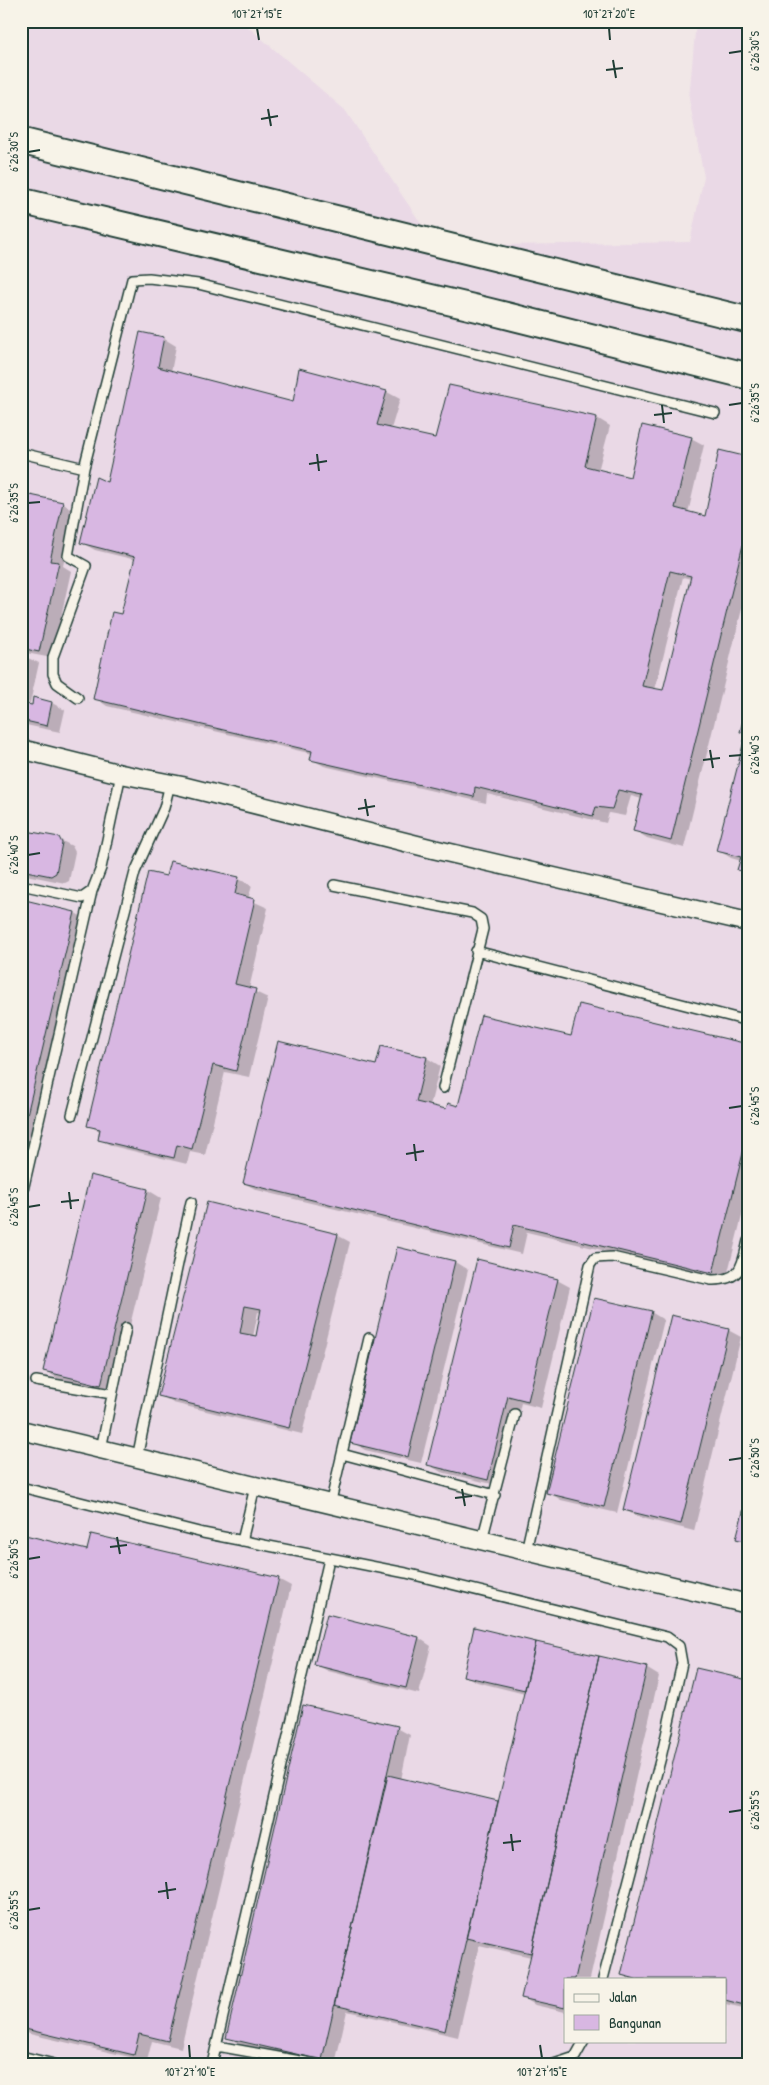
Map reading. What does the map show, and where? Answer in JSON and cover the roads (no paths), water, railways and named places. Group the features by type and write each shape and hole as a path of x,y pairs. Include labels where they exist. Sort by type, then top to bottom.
{"street":[{"path":"21,141 748,320"},
{"path":"21,201 484,310 748,376"},
{"path":"21,749 442,852 748,922"},
{"path":"21,1430 255,1488 330,1504 748,1604"}],"lane":[{"path":"78,698 57,684 53,674 52,657 86,566 68,556 84,468 132,279 149,278 198,284 715,413"},
{"path":"21,453 84,468"},
{"path":"21,1199 92,891 101,868 121,774"},
{"path":"72,1115 135,872 164,808 170,784"},
{"path":"334,885 472,913 481,919 483,929 443,1088"},
{"path":"21,886 82,898 92,891"},
{"path":"476,951 748,1021"},
{"path":"137,1458 191,1202"},
{"path":"526,1551 590,1265 595,1258 612,1257 711,1280 722,1280 735,1276 742,1265 748,1241"},
{"path":"101,1449 126,1328"},
{"path":"330,1504 369,1338"},
{"path":"36,1381 112,1394"},
{"path":"482,1540 515,1414"},
{"path":"342,1454 495,1495"},
{"path":"21,1487 242,1542 435,1580 667,1637 679,1646 682,1663 662,1753 603,1978"},
{"path":"242,1542 255,1488"},
{"path":"212,2064 329,1559"},
{"path":"554,2064 575,2057 583,2042"},
{"path":"217,2046 316,2064"},
{"path":"21,2056 54,2064"}]}
